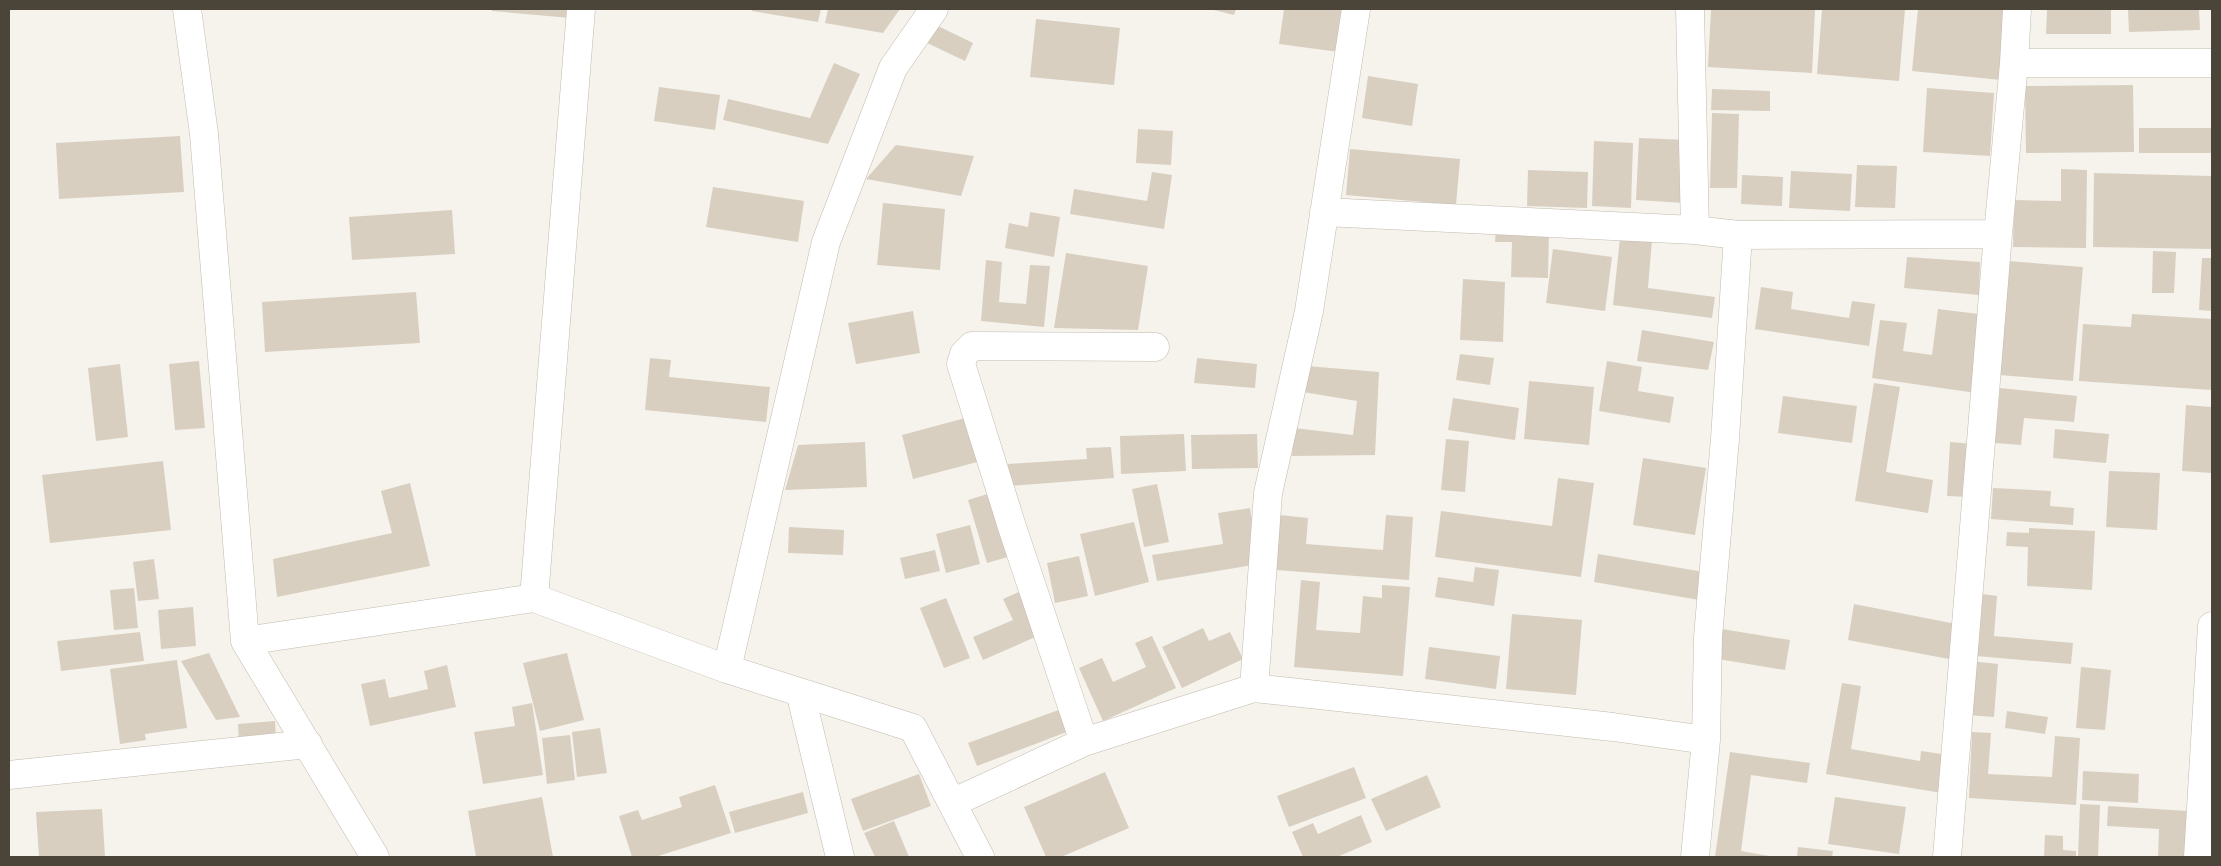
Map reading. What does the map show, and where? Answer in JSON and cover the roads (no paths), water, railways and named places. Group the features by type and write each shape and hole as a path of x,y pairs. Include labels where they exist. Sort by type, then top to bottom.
{"street":[{"path":"187,9 204,134 245,641 375,857"},
{"path":"534,598 581,9"},
{"path":"727,669 826,242 893,68 934,9"},
{"path":"1254,688 1268,493 1309,312 1356,9"},
{"path":"1690,9 1695,230"},
{"path":"1948,857 2017,9"},
{"path":"2014,63 2212,63"},
{"path":"1324,212 1695,230 1738,235 1998,234"},
{"path":"1695,857 1706,740 1708,637 1725,439 1738,235"},
{"path":"1084,742 1013,530 961,364 964,354 972,346 1155,347"},
{"path":"245,641 534,598 727,669 913,728 980,857"},
{"path":"2198,857 2212,626"},
{"path":"952,803 1084,742 1254,688 1594,725 1706,740"},
{"path":"800,692 840,857"},
{"path":"9,775 308,744"}]}
